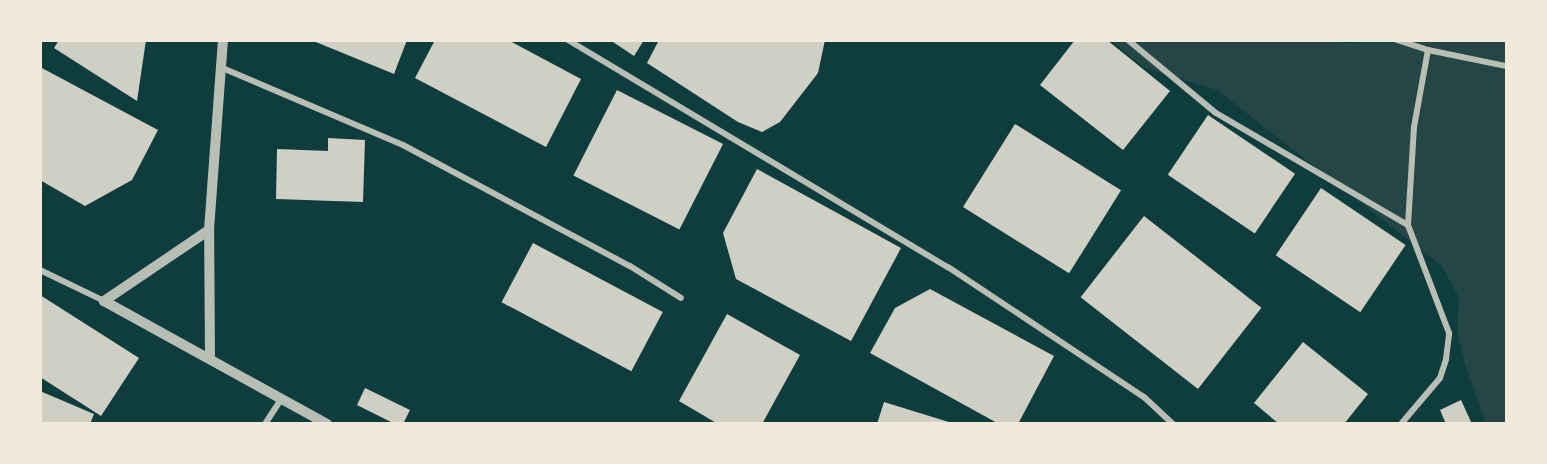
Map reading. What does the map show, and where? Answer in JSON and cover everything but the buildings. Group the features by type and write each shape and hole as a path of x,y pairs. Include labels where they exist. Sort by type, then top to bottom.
{"street":[{"path":"210,358 208,230 223,40"},
{"path":"568,40 948,267 1144,397 1173,423"},
{"path":"1128,40 1216,113 1408,225"},
{"path":"1397,40 1428,50 1503,65 1506,57"},
{"path":"1401,423 1440,378 1446,358 1449,333 1408,225 1414,126 1428,50"},
{"path":"220,66 403,145 620,260 681,298"},
{"path":"104,301 208,230"},
{"path":"40,270 104,301 327,423"},
{"path":"265,423 282,398"}],"shaded area":[{"path":"1337,40 1341,43 1506,41 1506,423 1486,423 1485,421 1465,364 1457,330 1459,298 1442,266 1217,90 1145,68 1112,41"}]}
